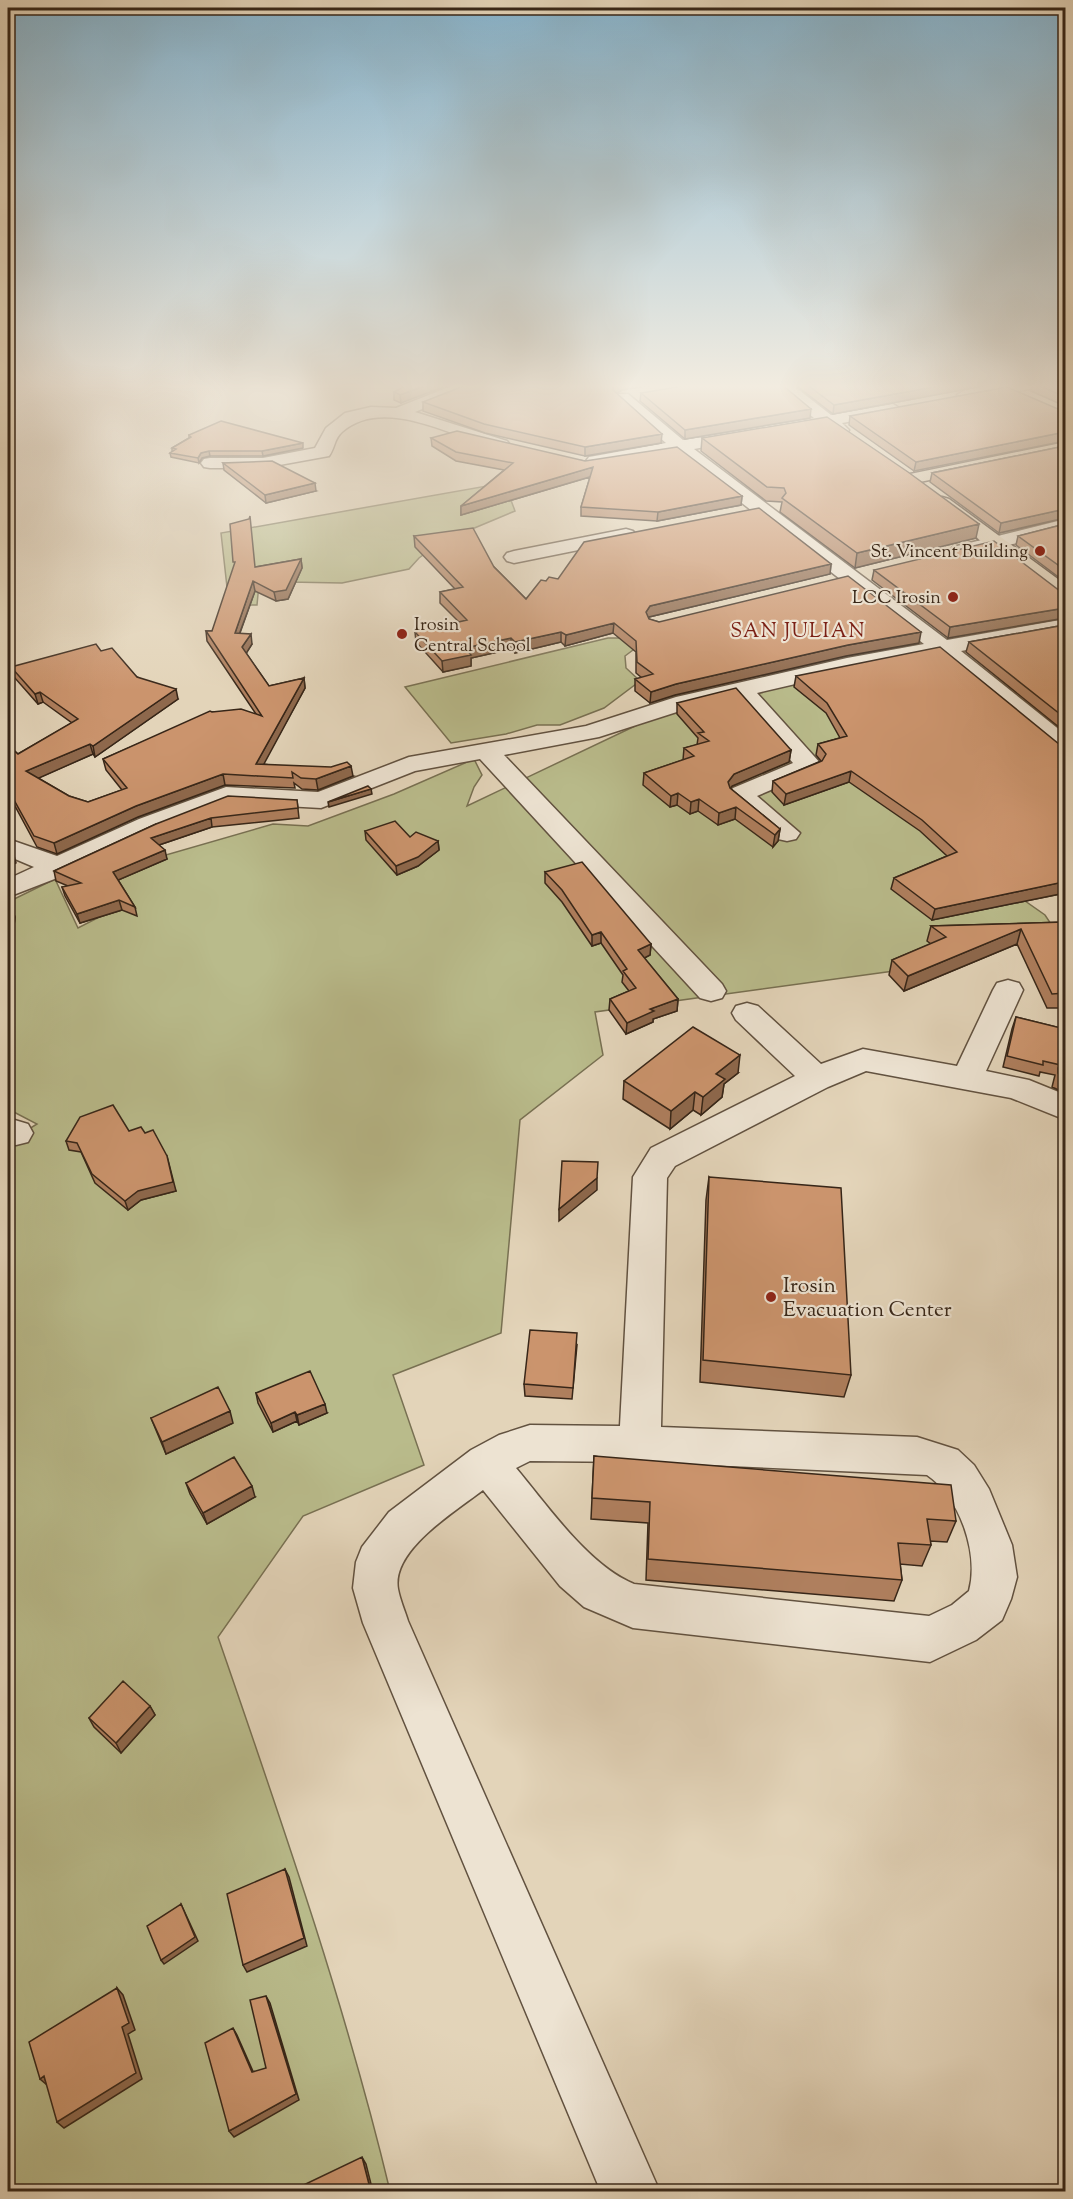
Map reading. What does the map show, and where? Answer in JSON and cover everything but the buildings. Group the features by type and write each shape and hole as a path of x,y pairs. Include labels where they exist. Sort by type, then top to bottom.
{"main road":[{"path":"914,486 995,542 1065,595"}],"street":[{"path":"730,486 942,647 1065,748"},
{"path":"738,514 784,505"},
{"path":"939,556 1065,525"},
{"path":"514,557 645,531"},
{"path":"828,583 873,572"},
{"path":"8,889 148,825 226,795 321,800 410,765 606,729 676,704 847,665 1065,625"},
{"path":"741,689 809,765 742,793 743,798 787,833"},
{"path":"486,751 711,991"},
{"path":"8,847 60,867"},
{"path":"967,1078 1008,990"},
{"path":"747,1014 817,1079"},
{"path":"640,1444 650,1177 663,1156 817,1079 862,1060 1017,1088 1065,1108"},
{"path":"486,1463 576,1571 600,1592 633,1606 930,1639 962,1624 986,1605 996,1571 985,1526 951,1469 937,1459 917,1455 640,1444 530,1443 514,1448 486,1463 404,1526 378,1562 375,1588 386,1623 631,2192"}],"green space":[{"path":"489,486 500,486 509,495 515,511 441,542 419,558 409,569 342,583 288,582 260,573 257,605 229,605 221,533"},
{"path":"608,638 627,638 637,647 625,656 626,668 640,681 604,708 560,725 537,725 506,734 451,743 405,687"},
{"path":"813,680 1015,894 1045,915 1057,933 894,971 595,1012 603,1055 520,1120 501,1333 393,1375 424,1465 303,1516 218,1637 332,1981 390,2191 8,2191 8,1138 21,1134 37,1124 8,1109 8,902 55,879 78,928 123,905 107,872 273,824 308,826 394,794 474,759 482,775 474,787 467,806 654,717 691,706"}],"place":[{"name":"St. Vincent Building","path":"1040,551"},
{"name":"LCC Irosin","path":"953,597"},
{"name":"Irosin Central School","path":"402,634"},
{"name":"Irosin Evacuation Center","path":"771,1297"}],"district":[{"name":"SAN JULIAN","path":"798,630"}]}
